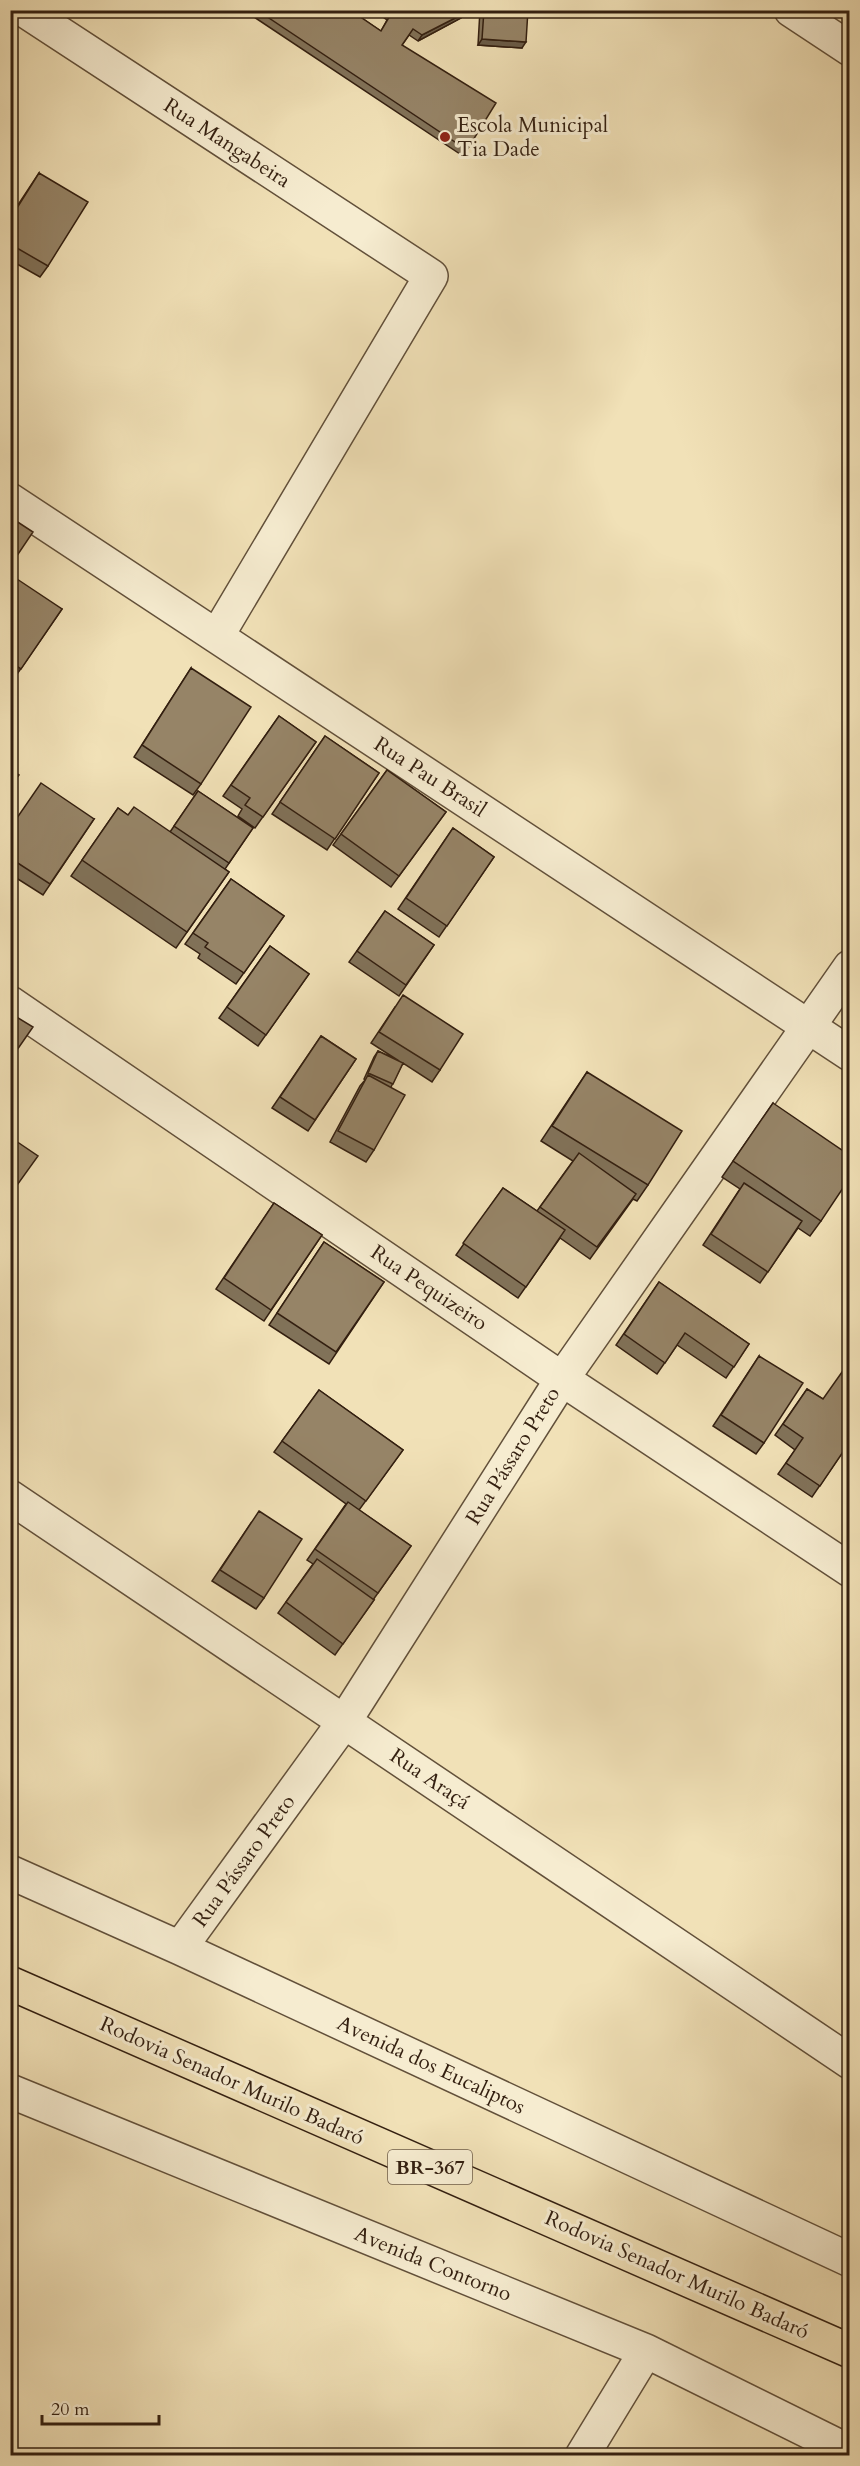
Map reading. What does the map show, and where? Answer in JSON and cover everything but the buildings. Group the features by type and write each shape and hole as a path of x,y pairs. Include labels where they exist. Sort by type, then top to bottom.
{"main road":[{"name":"Rodovia Senador Murilo Badaró","path":"10,1983 849,2351"}],"street":[{"name":"Rua Mangabeira","path":"24,10 431,276 217,636"},
{"path":"791,10 849,49"},
{"name":"Rua Pau Brasil","path":"10,500 849,1054"},
{"name":"Rua Pássaro Preto","path":"180,1948 344,1722 562,1378 849,967"},
{"name":"Rua Pequizeiro","path":"10,1003 849,1570"},
{"name":"Rua Araçá","path":"10,1497 849,2062"},
{"name":"Avenida dos Eucaliptos","path":"10,1872 180,1948 849,2260"},
{"name":"Avenida Contorno","path":"10,2091 646,2351 849,2452"},
{"path":"582,2456 646,2351"}],"place":[{"name":"Escola Municipal Tia Dade","path":"445,137"}]}
